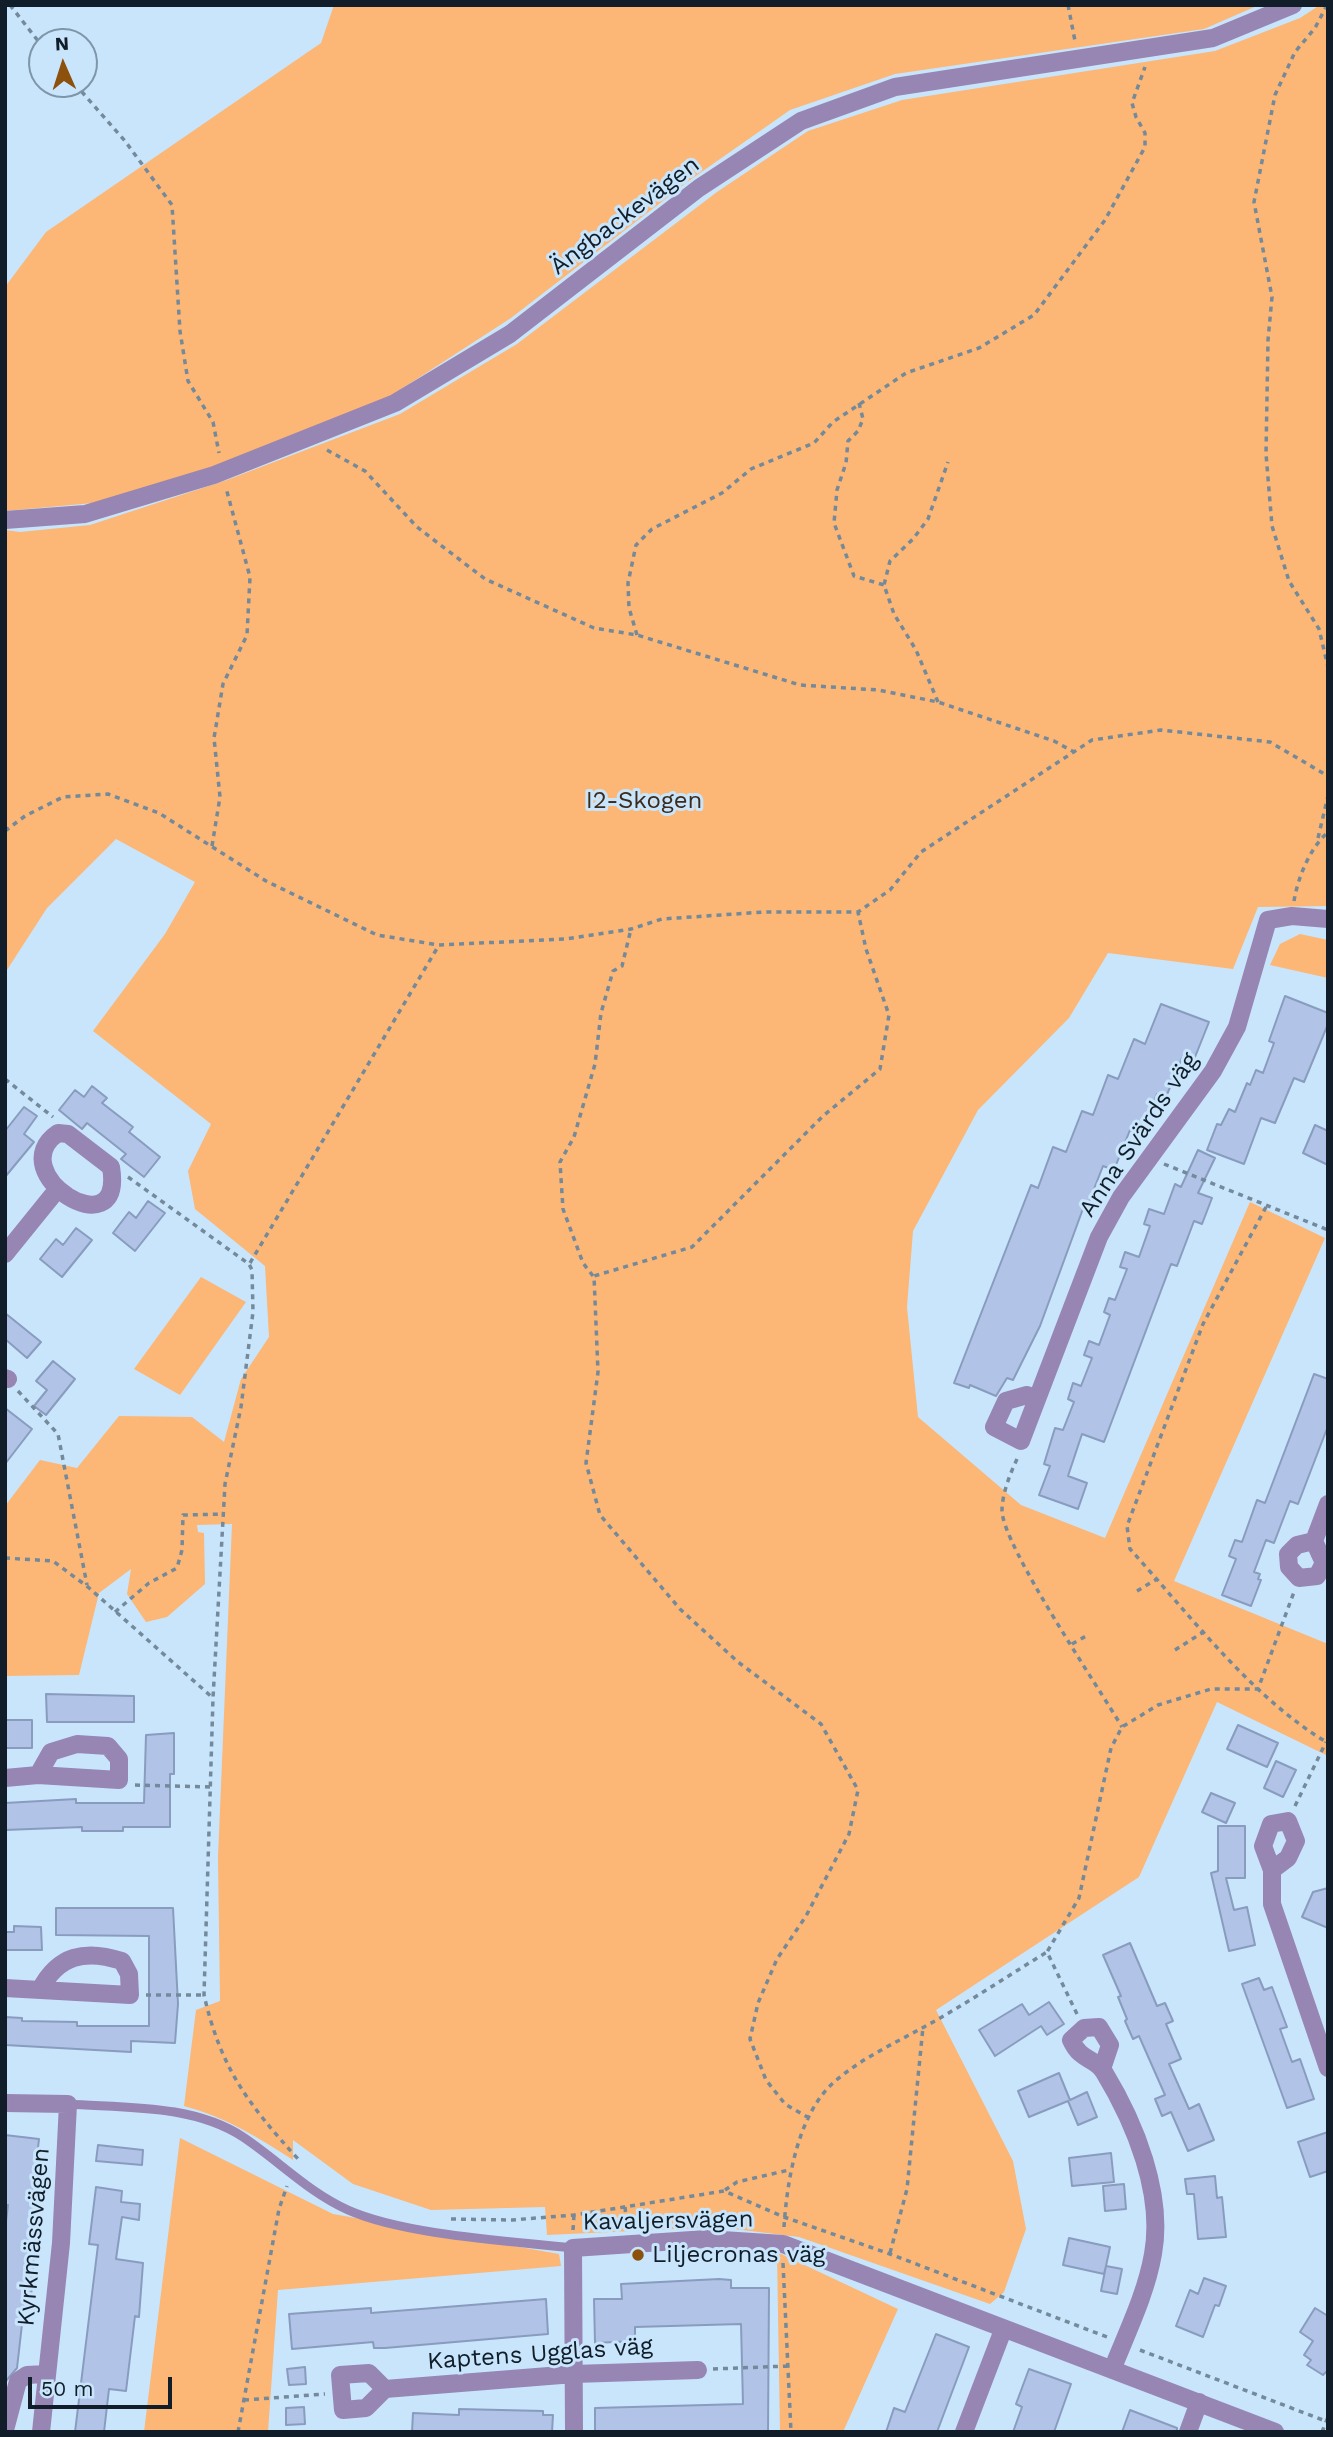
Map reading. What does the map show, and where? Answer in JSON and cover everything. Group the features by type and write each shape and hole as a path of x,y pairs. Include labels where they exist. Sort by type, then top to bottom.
{"street":[{"name":"Ängbackevägen","path":"5,520 85,514 222,472 395,403 510,334 699,188 801,121 895,87 1146,51 1213,38 1293,5"},
{"path":"1292,916 1328,919"},
{"name":"Anna Svärds väg","path":"1021,1441 1099,1237 1121,1197 1213,1071 1237,1027 1268,920 1292,916"},
{"path":"58,1133 68,1134 111,1167 112,1183 102,1200 91,1205 78,1205 52,1196 30,1170 30,1159 38,1144 58,1133"},
{"path":"5,1254 52,1196"},
{"path":"1021,1441 994,1427 1006,1401 1027,1395 1036,1399"},
{"path":"1314,1541 1297,1545 1288,1554 1289,1567 1300,1578 1317,1576 1324,1563 1314,1541 1328,1504"},
{"path":"5,1778 38,1775 119,1780 119,1759 108,1746 77,1744 51,1752 38,1775"},
{"path":"1272,1870 1288,1858 1296,1841 1288,1821 1271,1824 1263,1846 1272,1870 1272,1904 1328,2068"},
{"path":"5,1988 40,1990 130,1995 127,1967 122,1961 99,1957 68,1958 48,1975 40,1990"},
{"path":"1102,2069 1110,2045 1099,2027 1084,2028 1071,2040 1077,2054 1102,2069 1125,2114 1148,2173 1155,2217 1154,2252 1146,2285 1112,2370"},
{"path":"5,2104 68,2104"},
{"name":"Kyrkmässvägen","path":"41,2432 61,2243 68,2104"},
{"name":"Kavaljersvägen","path":"573,2248 707,2239 783,2244 1275,2432"},
{"path":"573,2248 574,2432"},
{"path":"964,2432 1003,2330"},
{"name":"Kaptens Ugglas väg","path":"385,2389 574,2374 698,2370"},
{"path":"369,2373 385,2389 366,2408 343,2410 340,2375 369,2373"},
{"path":"5,2430 18,2381 27,2375 46,2374"},
{"path":"1188,2432 1199,2402"}],"lane":[{"name":"Kavaljersvägen","path":"68,2104 173,2111 209,2122 242,2137 293,2177 348,2210 385,2221 444,2232 573,2248"}],"path":[{"path":"10,5 28,28"},
{"path":"1068,5 1079,60"},
{"path":"1327,5 1315,28 1296,52 1275,95 1254,202 1272,297 1266,418 1272,526 1289,581 1319,629 1328,667"},
{"path":"637,635 629,608 628,583 636,545 652,529 722,493 751,469 814,443 833,422 859,402 906,373 960,355 995,339 1034,315 1105,219 1145,147 1145,133 1132,103 1145,67 1146,51"},
{"path":"87,98 125,141 172,205 180,331 188,381 213,422 222,472 250,577 247,635 223,684 214,738 220,797 212,846"},
{"path":"859,402 863,419 858,431 848,441 846,463 837,489 834,523 854,576 884,586"},
{"path":"326,449 365,471 417,527 485,579 594,628 637,635 800,685 878,690 938,702 1054,741 1074,751"},
{"path":"938,702 916,650 894,614 884,586 890,561 913,539 928,519 948,462"},
{"path":"5,831 25,816 63,797 108,794 159,813 266,881 377,936 439,945 565,939 631,929 662,919 764,912 858,912 890,890 921,852 1092,740 1161,730 1222,734 1270,742 1328,776"},
{"path":"1292,916 1301,875 1318,841 1328,796"},
{"path":"1318,841 1328,832"},
{"path":"594,1276 692,1247 823,1116 880,1069 889,1015 866,949 858,912"},
{"path":"631,929 622,966 613,971 601,1013 596,1064 574,1137 560,1162 563,1209 583,1263 594,1276 598,1372 586,1463 600,1515 680,1609 738,1662 821,1724 858,1790 849,1834 806,1916 777,1959 758,2003 750,2039 766,2080 778,2096 785,2104 810,2118"},
{"path":"238,2432 279,2209 286,2189 303,2164 259,2116 228,2071 212,2032 204,1995 213,1698 225,1484 241,1407 253,1312 249,1264 439,945"},
{"path":"5,1079 57,1120 68,1134"},
{"path":"1150,1158 1328,1230"},
{"path":"111,1167 249,1264"},
{"path":"1266,1207 1203,1324 1127,1526 1130,1549 1258,1689 1292,1720 1327,1742 1288,1821"},
{"path":"7,1379 58,1434 88,1587"},
{"path":"1021,1441 1002,1511 1013,1545 1122,1727"},
{"path":"116,1612 149,1583 177,1568 182,1550 183,1515 224,1514"},
{"path":"5,1558 53,1561 88,1587 213,1698"},
{"path":"1258,1689 1300,1578"},
{"path":"1137,1591 1157,1579"},
{"path":"1175,1650 1206,1631"},
{"path":"1072,1644 1088,1635"},
{"path":"791,2432 783,2244 789,2170 810,2118 832,2084 894,2041 923,2027 1047,1952 1079,1898 1111,1748 1122,1727 1158,1705 1211,1689 1258,1689"},
{"path":"119,1780 128,1784 210,1787"},
{"path":"1047,1952 1084,2028"},
{"path":"130,1995 204,1995"},
{"path":"890,2254 907,2189 923,2027"},
{"path":"439,2219 513,2220 625,2207 724,2191 737,2182 789,2170"},
{"path":"275,2179 286,2189"},
{"path":"724,2191 785,2217 890,2254 1327,2420 1322,2432"},
{"path":"625,2207 627,2226"},
{"path":"698,2370 788,2366"},
{"path":"244,2400 342,2392"}],"green space":[{"path":"334,5 1259,5 1204,29 895,74 790,110 690,180 511,318 389,397 228,464 93,503 5,511 5,287 46,232 321,43"},
{"name":"I2-Skogen","path":"1320,5 1328,5 1328,906 1258,907 1233,969 1108,953 1069,1018 978,1110 913,1231 907,1307 918,1417 1021,1505 1105,1538 1250,1202 1325,1238 1174,1581 1328,1644 1328,1756 1217,1702 1139,1877 936,2010 1013,2161 1026,2229 1004,2292 990,2304 799,2237 719,2227 547,2235 545,2207 431,2210 353,2184 293,2140 293,2160 241,2128 184,2106 196,2010 220,2001 218,1857 232,1524 197,1525 198,1532 204,1533 205,1584 167,1617 146,1622 127,1594 131,1569 99,1593 79,1675 5,1676 5,1506 40,1460 77,1468 119,1416 192,1417 224,1442 241,1379 269,1337 265,1266 195,1209 188,1171 211,1124 93,1031 165,934 195,882 116,839 47,908 5,973 5,530 20,532 90,525 227,480 400,414 517,344 717,192 808,131 902,100 1215,51 1300,18"},
{"path":"1300,934 1328,940 1328,978 1270,965 1280,944"},
{"path":"201,1277 246,1302 180,1395 134,1369"},
{"path":"180,2138 333,2214 559,2254 561,2266 278,2290 268,2432 144,2432"},
{"path":"777,2252 898,2309 843,2432 780,2432"}],"building":[{"path":"1285,996 1328,1013 1328,1024 1304,1082 1294,1078 1275,1123 1261,1118 1244,1164 1207,1150 1217,1124 1221,1125 1229,1109 1235,1112 1247,1083 1250,1085 1256,1070 1263,1073 1274,1043 1269,1041"},
{"path":"1161,1004 1209,1022 1193,1062 1182,1058 1166,1097 1157,1094 1140,1134 1130,1130 1114,1170 1103,1166 1087,1207 1084,1206 1040,1326 1013,1380 1007,1378 996,1396 970,1385 969,1388 954,1383 1031,1185 1038,1188 1053,1147 1066,1152 1082,1111 1093,1115 1108,1075 1118,1079 1134,1039 1145,1044"},
{"path":"92,1086 107,1098 102,1103 133,1127 129,1132 160,1157 144,1177 121,1159 126,1154 87,1123 82,1129 59,1110 75,1090 84,1097"},
{"path":"24,1107 37,1116 24,1134 34,1142 5,1177 5,1131"},
{"path":"1315,1125 1328,1131 1328,1165 1303,1153"},
{"path":"1198,1150 1215,1158 1198,1193 1212,1198 1202,1224 1194,1221 1177,1266 1171,1264 1104,1442 1082,1434 1068,1476 1087,1483 1078,1509 1039,1495 1050,1466 1044,1464 1055,1428 1063,1430 1074,1402 1068,1399 1073,1383 1081,1386 1092,1358 1084,1355 1089,1341 1099,1345 1110,1315 1104,1312 1109,1298 1115,1300 1127,1269 1120,1267 1125,1252 1139,1257 1150,1226 1144,1224 1149,1209 1164,1214 1175,1184 1181,1187"},
{"path":"148,1201 165,1213 135,1251 113,1233 129,1212 136,1218"},
{"path":"76,1228 92,1240 62,1277 40,1259 56,1239 63,1245"},
{"path":"5,1313 41,1342 27,1358 5,1339"},
{"path":"53,1361 75,1379 46,1415 34,1406 47,1390 36,1381"},
{"path":"1314,1374 1328,1379 1328,1426 1298,1504 1290,1501 1274,1543 1266,1540 1254,1572 1260,1574 1258,1579 1261,1580 1251,1606 1222,1595 1236,1559 1229,1556 1235,1540 1242,1542 1257,1500 1265,1503"},
{"path":"5,1408 32,1429 5,1464"},
{"path":"46,1694 134,1696 134,1722 47,1722"},
{"path":"5,1720 32,1720 32,1748 5,1748"},
{"path":"1238,1725 1278,1743 1267,1767 1227,1749"},
{"path":"174,1733 174,1774 170,1774 170,1827 123,1827 123,1831 82,1831 82,1827 5,1830 5,1803 76,1799 76,1803 144,1803 146,1735"},
{"path":"1276,1761 1296,1770 1283,1797 1264,1788"},
{"path":"1211,1793 1235,1803 1226,1823 1202,1812"},
{"path":"1218,1826 1245,1826 1245,1878 1226,1878 1234,1910 1247,1907 1255,1945 1229,1951 1211,1873 1218,1871"},
{"path":"1328,1888 1328,1928 1302,1917 1313,1892"},
{"path":"56,1908 173,1908 178,2004 175,2043 131,2041 131,2052 5,2045 5,2017 22,2018 22,2021 77,2022 77,2026 149,2026 149,1936 56,1935"},
{"path":"14,1926 41,1927 42,1950 5,1950 6,1932 14,1932"},
{"path":"1130,1943 1157,2006 1165,2003 1173,2021 1166,2024 1181,2059 1169,2064 1189,2109 1199,2104 1214,2140 1188,2151 1171,2112 1162,2116 1155,2099 1165,2095 1139,2036 1133,2039 1125,2021 1127,2019 1118,1997 1121,1996 1103,1955"},
{"path":"1259,1978 1264,1990 1272,1987 1287,2027 1280,2029 1292,2062 1300,2059 1314,2099 1287,2108 1242,1984"},
{"path":"1049,2002 1064,2024 1047,2035 1041,2026 995,2056 979,2030 1022,2004 1029,2015"},
{"path":"1059,2073 1070,2100 1087,2092 1097,2117 1078,2125 1068,2101 1029,2117 1018,2091"},
{"path":"1328,2132 1328,2171 1310,2177 1298,2142"},
{"path":"5,2135 39,2139 33,2193 39,2193 31,2298 25,2298 17,2368 6,2381 5,2230 8,2205 5,2205"},
{"path":"98,2145 143,2150 142,2165 96,2161"},
{"path":"1111,2153 1114,2182 1072,2186 1069,2158"},
{"path":"1215,2176 1217,2198 1222,2197 1226,2237 1198,2239 1194,2194 1187,2194 1185,2179"},
{"path":"1124,2184 1126,2209 1105,2211 1103,2186"},
{"path":"96,2187 122,2191 121,2202 140,2204 139,2220 122,2217 116,2259 143,2263 139,2317 135,2316 126,2391 109,2389 104,2432 75,2432 98,2245 89,2244"},
{"path":"1069,2238 1110,2247 1104,2274 1063,2265"},
{"path":"1106,2266 1122,2269 1117,2294 1101,2291"},
{"path":"1204,2278 1226,2286 1219,2306 1215,2305 1203,2337 1176,2326 1190,2290 1198,2294"},
{"path":"731,2280 731,2288 769,2288 768,2432 595,2432 595,2408 743,2404 741,2324 635,2327 635,2341 595,2343 594,2299 622,2299 621,2284"},
{"path":"546,2299 548,2334 385,2348 374,2348 373,2342 292,2349 289,2314 371,2308 371,2313"},
{"path":"1315,2308 1328,2316 1328,2370 1323,2375 1307,2365 1311,2360 1304,2355 1313,2341 1300,2332"},
{"path":"936,2334 969,2347 937,2432 886,2432 894,2408 905,2412"},
{"path":"305,2367 306,2384 289,2385 287,2369"},
{"path":"1029,2369 1071,2384 1054,2432 1013,2432 1022,2407 1016,2404"},
{"path":"304,2407 305,2424 286,2425 286,2408"},
{"path":"459,2409 543,2411 543,2415 553,2415 552,2432 412,2432 413,2413 459,2415"},
{"path":"1130,2410 1177,2428 1177,2432 1122,2432"}],"place":[{"name":"Liljecronas väg","path":"638,2255"}]}
